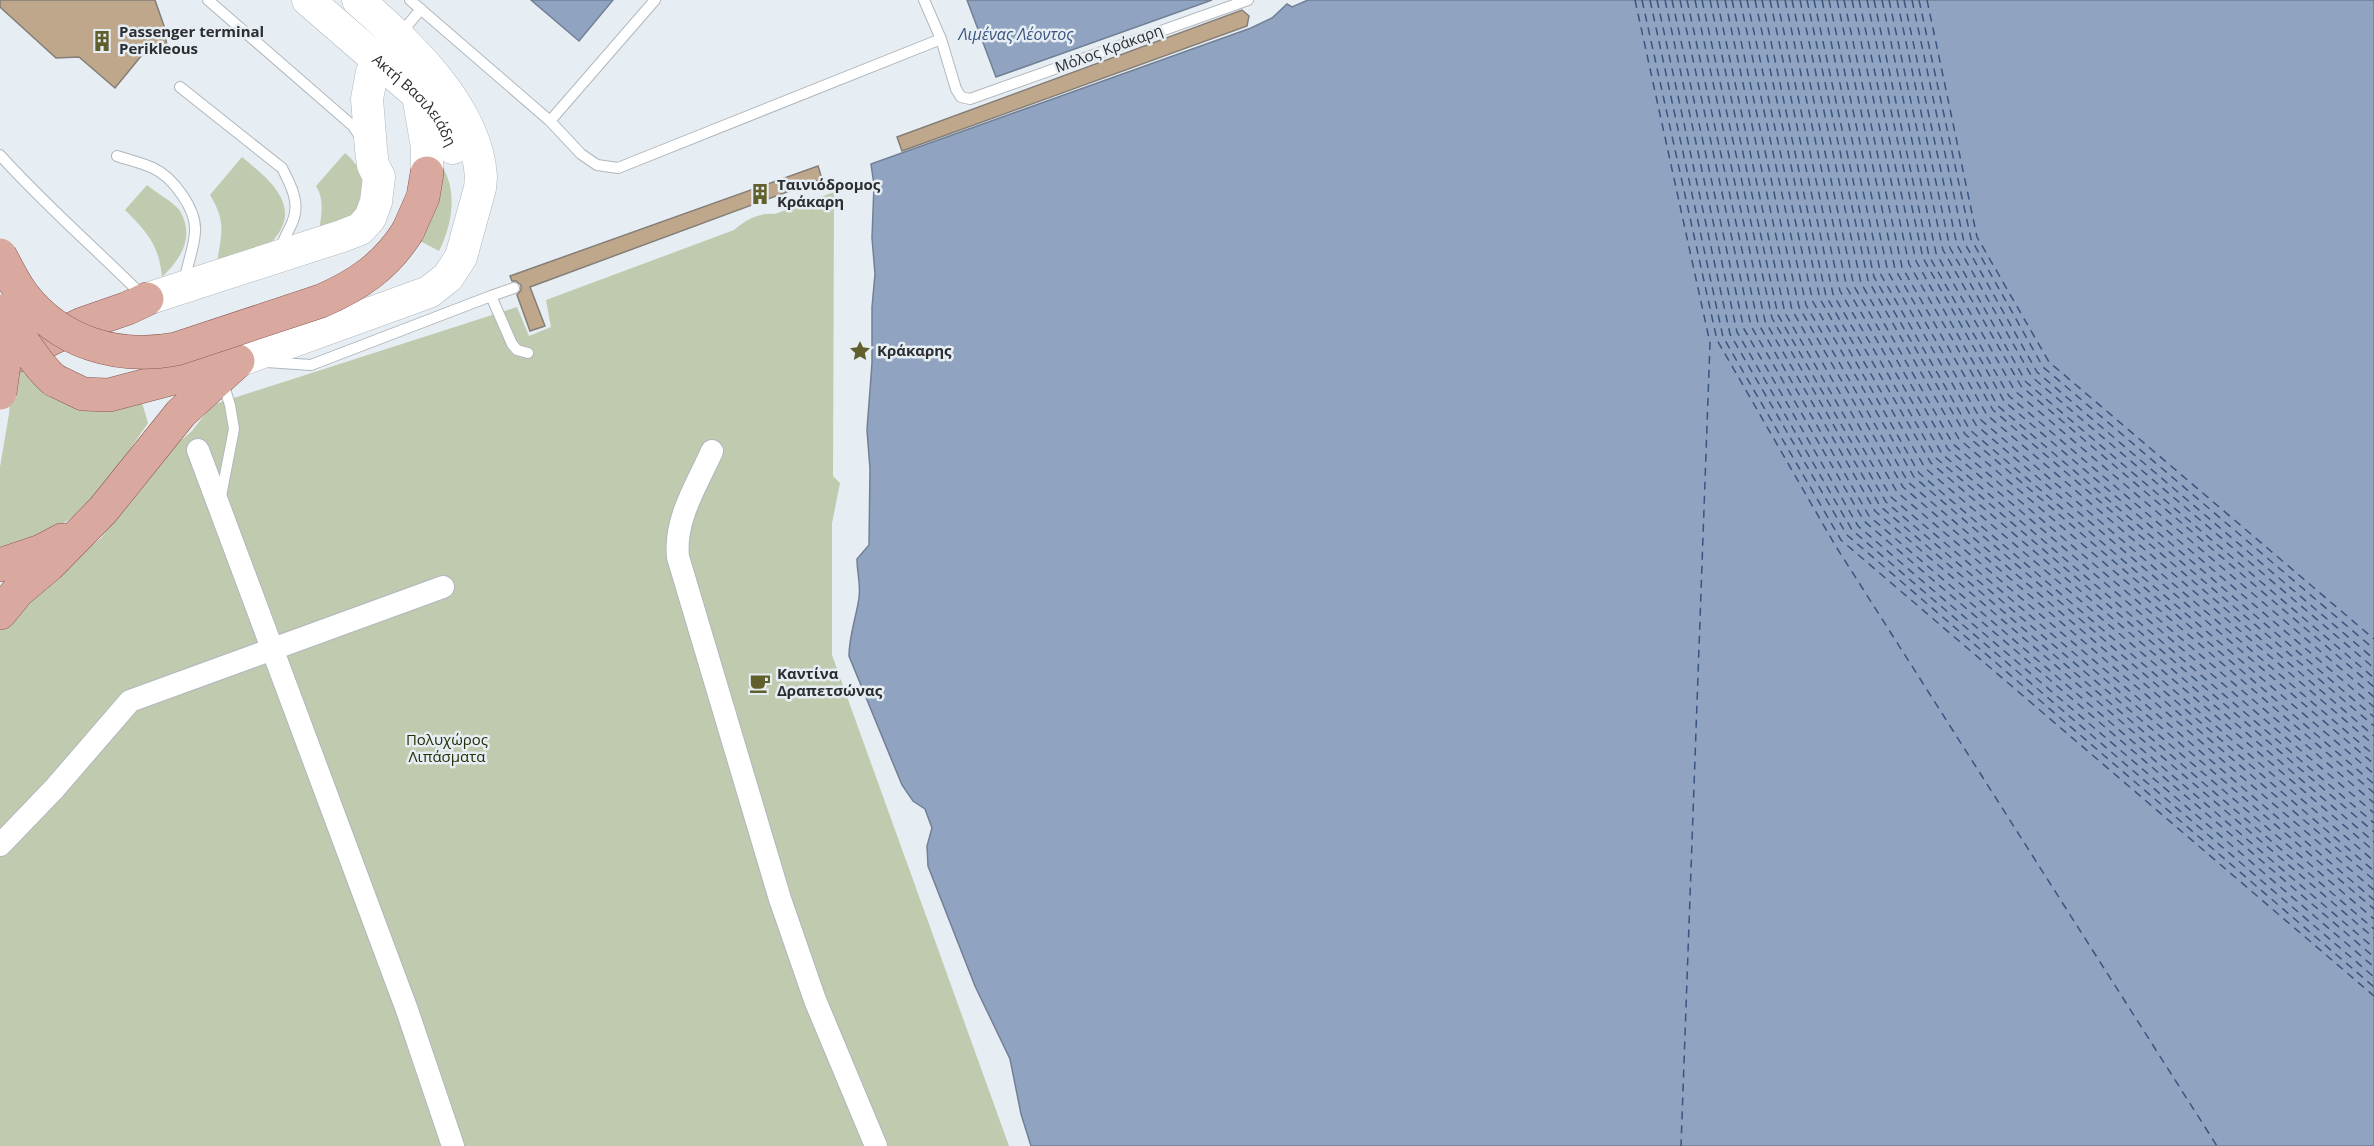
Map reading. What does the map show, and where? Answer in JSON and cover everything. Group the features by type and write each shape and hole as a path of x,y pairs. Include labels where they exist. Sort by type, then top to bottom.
{"main road":[{"path":"0,255 23,294 37,310 76,337 114,352 156,353 176,350 341,292 374,272 399,246 408,231 423,197 427,173"},
{"path":"0,364 82,324 147,299"},
{"path":"0,311 15,329 39,366 54,380 83,394 109,395 230,368"},
{"path":"0,326 4,364 0,393"},
{"path":"0,613 18,591 50,565 103,510 166,430 230,368"},
{"path":"0,565 41,551 87,527"}],"street":[{"name":"Ακτή Βασιλειάδη","path":"308,0 418,95 438,118 452,145 463,176 471,219"},
{"name":"Ακτή Βασιλειάδη","path":"358,0 399,36 436,77 454,104 477,149 481,166 480,188 471,219"},
{"path":"147,299 360,229 370,219 376,202 379,177 373,165 367,99 372,72 378,61 399,36"},
{"path":"418,95 427,147 427,173"},
{"path":"230,368 429,292 448,277 461,257 471,219"},
{"path":"198,450 407,1010 453,1146"},
{"path":"712,451 680,521 676,540 678,557 780,899 815,1000 876,1146"},
{"path":"0,845 54,789 130,701 443,587"}],"lane":[{"path":"208,0 353,126 373,165"},
{"path":"410,0 550,121 581,154 597,165 618,168 942,39 924,0"},
{"path":"550,121 655,0"},
{"name":"Μόλος Κράκαρη","path":"942,39 956,89 961,97 970,99 1248,0"},
{"path":"399,36 421,9"},
{"path":"180,87 282,168 296,204 293,223 284,238 278,256"},
{"path":"0,155 61,218 147,299"},
{"path":"117,156 156,169 184,196 189,204 196,223 193,248 186,267 185,286"},
{"path":"219,506 234,429 230,405 230,368 311,365 514,288"},
{"path":"491,296 512,344 517,350 528,353"}],"green space":[{"path":"345,153 362,174 364,199 351,218 319,232 321,202 316,186"},
{"path":"242,157 275,188 284,207 285,218 278,234 266,247 250,254 217,262 221,220 210,195"},
{"path":"442,166 452,197 450,220 439,251 420,241"},
{"path":"147,185 180,211 186,230 186,239 180,255 162,277 158,256 151,240 125,210"},
{"name":"Πολυχώρος Λιπάσματα","path":"834,192 833,476 840,483 832,523 832,655 1009,1146 0,1146 0,621 101,538 170,450 192,431 212,405 517,307 529,336 551,327 546,300 734,230 753,218 764,214 775,214"},
{"path":"14,341 29,367 140,396 148,423 98,492 74,516 47,532 0,548 0,467 9,414"}],"water":[{"path":"531,0 613,0 579,41"},
{"name":"Λιμένας Λέοντος","path":"967,0 1212,0 996,77"},
{"path":"1308,0 2374,0 2374,1146 1031,1146 1021,1114 1010,1059 975,986 928,866 927,846 932,828 925,809 913,801 902,785 849,656 859,593 857,559 869,545 870,469 867,430 875,274 872,238 874,185 871,164 1251,28 1272,18 1287,4 1292,7"}],"building":[{"name":"Passenger terminal Perikleous","path":"0,0 155,0 164,26 168,54 142,55 115,88 79,57 56,58 0,7"},
{"path":"1242,10 1249,16 1247,26 902,151 897,137"},
{"path":"818,166 822,179 530,287 545,326 530,331 517,295 521,290 521,285 512,281 510,276"}],"ferry route":[{"path":"1635,0 1710,343 1681,1146"},
{"path":"1642,0 1717,340 1835,545 2217,1146"},
{"path":"1650,0 1723,337 1841,540 2374,996"},
{"path":"1657,0 1730,334 1847,535 2374,987"},
{"path":"1665,0 1737,332 1852,530 2374,977"},
{"path":"1672,0 1744,329 1858,526 2374,967"},
{"path":"1680,0 1751,326 1864,521 2374,957"},
{"path":"1687,0 1758,323 1869,516 2374,948"},
{"path":"1695,0 1765,321 1875,511 2374,938"},
{"path":"1702,0 1772,318 1880,506 2374,929"},
{"path":"1710,0 1778,315 1886,502 2374,919"},
{"path":"1717,0 1785,313 1891,497 2374,909"},
{"path":"1725,0 1792,310 1897,492 2374,900"},
{"path":"1732,0 1799,307 1903,487 2374,890"},
{"path":"1740,0 1806,305 1908,482 2374,880"},
{"path":"1747,0 1813,302 1914,477 2374,871"},
{"path":"1755,0 1820,299 1919,473 2374,861"},
{"path":"1762,0 1826,296 1925,468 2374,851"},
{"path":"1770,0 1833,294 1931,463 2374,842"},
{"path":"1777,0 1840,291 1936,458 2374,832"},
{"path":"1785,0 1847,288 1942,454 2374,823"},
{"path":"1792,0 1854,286 1948,449 2374,813"},
{"path":"1800,0 1861,283 1953,444 2374,803"},
{"path":"1807,0 1868,280 1959,439 2374,793"},
{"path":"1814,0 1874,277 1965,434 2374,784"},
{"path":"1822,0 1881,275 1970,430 2374,774"},
{"path":"1829,0 1888,272 1976,425 2374,764"},
{"path":"1837,0 1895,269 1981,420 2374,755"},
{"path":"1844,0 1902,267 1987,415 2374,745"},
{"path":"1852,0 1909,264 1993,410 2374,736"},
{"path":"1859,0 1916,261 1998,406 2374,726"},
{"path":"1867,0 1923,258 2004,401 2374,717"},
{"path":"1874,0 1929,256 2009,396 2374,707"},
{"path":"1882,0 1936,253 2015,391 2374,697"},
{"path":"1889,0 1943,250 2021,386 2374,687"},
{"path":"1897,0 1950,248 2026,382 2374,678"},
{"path":"1904,0 1957,245 2032,377 2374,668"},
{"path":"1912,0 1964,242 2037,372 2374,659"},
{"path":"1919,0 1971,239 2043,367 2374,649"},
{"path":"1927,0 1977,237 2049,362 2374,639"}],"place":[{"name":"Passenger terminal Perikleous","path":"102,41"},
{"name":"Ταινιόδρομος Κράκαρη","path":"760,194"},
{"name":"Κράκαρης","path":"860,351"},
{"name":"Καντίνα Δραπετσώνας","path":"760,683"}]}
